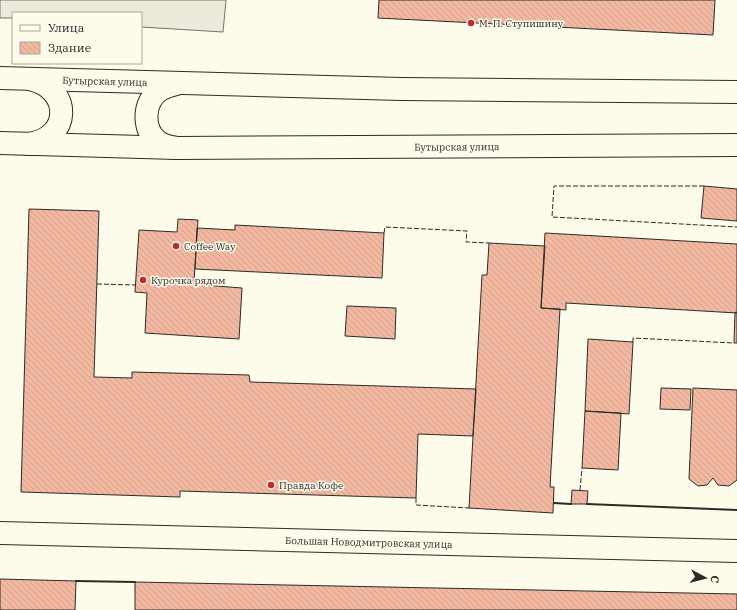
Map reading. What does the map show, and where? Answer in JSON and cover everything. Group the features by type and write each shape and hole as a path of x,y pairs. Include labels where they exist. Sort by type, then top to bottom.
{"main road":[{"name":"Бутырская улица","path":"0,78 401,89 737,92"},
{"name":"Бутырская улица","path":"28,144 39,143 49,138 56,130 61,119 61,108 58,97 51,88 42,82 30,79"},
{"name":"Бутырская улица","path":"177,148 165,146 156,141 149,132 146,115 151,99 159,91 169,86 180,84"},
{"name":"Бутырская улица","path":"0,144 177,148 737,146"},
{"name":"Большая Новодмитровская улица","path":"0,533 737,551"}],"shaded area":[{"path":"0,0 226,0 223,32 142,27 142,12 12,12 12,18 0,18"}],"building":[{"path":"379,0 715,0 713,35 378,18"},
{"path":"704,186 737,189 737,221 701,218"},
{"path":"29,209 99,211 94,377 132,378 132,372 249,375 250,382 476,389 473,436 418,434 416,498 180,491 180,497 21,492"},
{"path":"178,219 198,220 194,281 204,282 204,285 242,288 239,339 145,333 147,293 135,292 139,230 177,232"},
{"path":"235,225 384,233 382,278 195,269 197,228 235,230"},
{"path":"545,233 737,244 737,313 566,303 566,310 541,308"},
{"path":"489,243 545,246 541,308 560,309 550,487 554,487 553,513 469,508 482,275 487,275"},
{"path":"347,306 396,308 395,339 345,336"},
{"path":"735,312 737,313 737,343 734,343"},
{"path":"588,339 633,342 629,414 585,411"},
{"path":"661,388 691,389 690,410 660,409"},
{"path":"693,388 737,390 737,480 729,486 718,485 713,478 707,485 698,486 689,479"},
{"path":"585,411 621,413 618,470 582,468"},
{"path":"572,490 588,491 587,504 571,504"},
{"path":"0,579 76,581 75,610 0,610"},
{"path":"135,582 737,594 737,610 135,610"}],"fence":[{"path":"704,186 554,186 552,217 737,227"},
{"path":"384,233 385,227 467,231 466,242 489,243"},
{"path":"97,284 135,285"},
{"path":"633,342 633,338 734,343"},
{"path":"580,490 582,468"},
{"path":"416,498 416,505 469,508"}],"wall":[{"path":"554,503 571,504"},
{"path":"587,504 737,510"},
{"path":"76,581 135,582"}],"place":[{"name":"М. П. Ступишину","path":"471,23"},
{"name":"Coffee Way","path":"176,246"},
{"name":"Курочка рядом","path":"143,280"},
{"name":"Правда Кофе","path":"271,485"}]}
